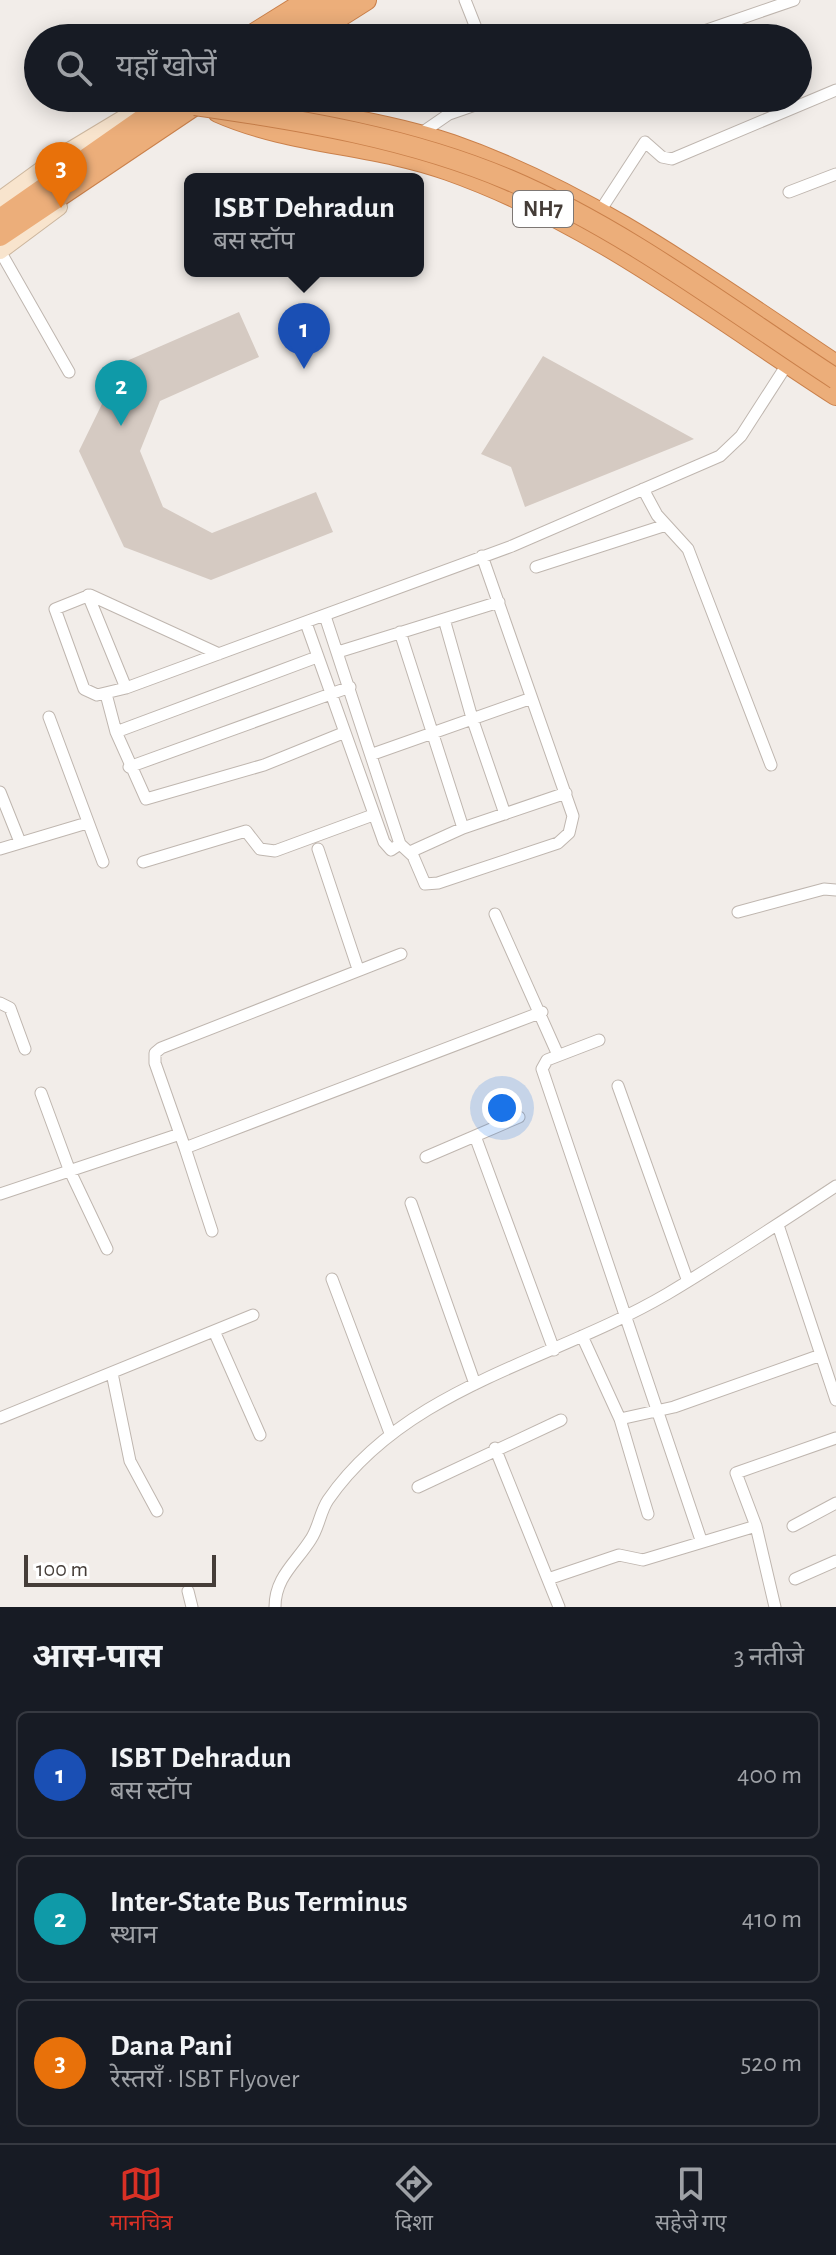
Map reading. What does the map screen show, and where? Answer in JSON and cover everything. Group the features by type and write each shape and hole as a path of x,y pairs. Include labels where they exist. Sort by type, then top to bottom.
{"highway":[{"path":"269,24 308,0"},
{"path":"298,24 337,0"},
{"path":"328,24 366,0"},
{"path":"346,24 384,0"},
{"path":"0,219 153,112"},
{"path":"0,236 192,112"},
{"name":"NH7","path":"226,112 263,129 391,152 556,214 698,301 836,395"},
{"path":"251,112 375,137 510,180 589,219 836,379"},
{"name":"NH7","path":"307,112 420,135 510,167 600,211 712,281 836,365"}],"main road":[{"path":"0,200 59,157 134,112"},
{"path":"0,251 193,112"}],"street":[{"path":"465,0 474,24"},
{"path":"725,24 794,0"},
{"path":"812,100 836,90"},
{"path":"420,135 455,112"},
{"path":"600,211 643,143 649,143 662,157 672,159 784,112"},
{"path":"789,192 836,174"},
{"path":"0,251 69,372"},
{"path":"219,654 88,595 58,606 55,613 84,689 89,693 106,694 126,688 325,616 482,556 728,451 788,363"},
{"path":"643,489 666,525 688,549 771,765"},
{"path":"536,567 666,525"},
{"path":"325,616 405,848 424,883 429,886 558,843 569,833 573,821 566,793 529,699 482,556"},
{"path":"88,595 126,688"},
{"path":"338,652 499,602"},
{"path":"444,619 472,718 505,814"},
{"path":"306,623 357,773 389,849 405,848 566,793"},
{"path":"400,632 463,828"},
{"path":"116,732 317,657"},
{"path":"129,767 350,687"},
{"path":"106,694 129,767 142,796 151,800 264,765 343,733"},
{"path":"357,773 374,760 432,732 529,699"},
{"path":"49,717 103,862"},
{"path":"0,792 20,842"},
{"path":"143,862 246,831 260,849 275,851 373,815"},
{"path":"0,849 87,823"},
{"path":"318,849 358,969"},
{"path":"738,912 824,889 836,890"},
{"path":"495,914 542,1012 558,1055"},
{"path":"212,1231 155,1063 158,1050 401,954"},
{"path":"0,1003 10,1008 25,1049"},
{"path":"185,1148 542,1012"},
{"path":"599,1040 547,1060 542,1069 660,1410 701,1540"},
{"path":"618,1086 687,1279"},
{"path":"41,1093 69,1169 107,1249"},
{"path":"426,1157 519,1117"},
{"path":"0,1194 180,1134"},
{"path":"475,1136 554,1350"},
{"path":"275,1607 283,1574 313,1536 327,1501 390,1433 475,1384 554,1350 667,1294 836,1186"},
{"path":"411,1203 475,1384"},
{"path":"778,1225 836,1400"},
{"path":"332,1279 390,1433"},
{"path":"0,1418 253,1315"},
{"path":"214,1331 260,1435"},
{"path":"582,1336 620,1419 648,1514"},
{"path":"620,1419 660,1410 821,1355"},
{"path":"112,1373 130,1461 157,1511"},
{"path":"418,1487 495,1448 561,1420"},
{"path":"775,1607 756,1526 737,1482 738,1471 836,1438"},
{"path":"495,1448 559,1607"},
{"path":"793,1526 836,1503"},
{"path":"548,1579 619,1555 643,1560 701,1540 756,1526"},
{"path":"795,1579 836,1561"},
{"path":"188,1591 192,1607"}],"building":[{"path":"239,312 259,357 160,401 140,451 163,507 212,533 316,492 333,532 211,580 124,547 79,451 122,363"},
{"path":"543,356 694,439 525,507 511,467 481,454"}],"place":[{"name":"Dana Pani","path":"61,208"},
{"name":"ISBT Dehradun","path":"304,369"},
{"name":"Inter-State Bus Terminus","path":"121,426"}]}
